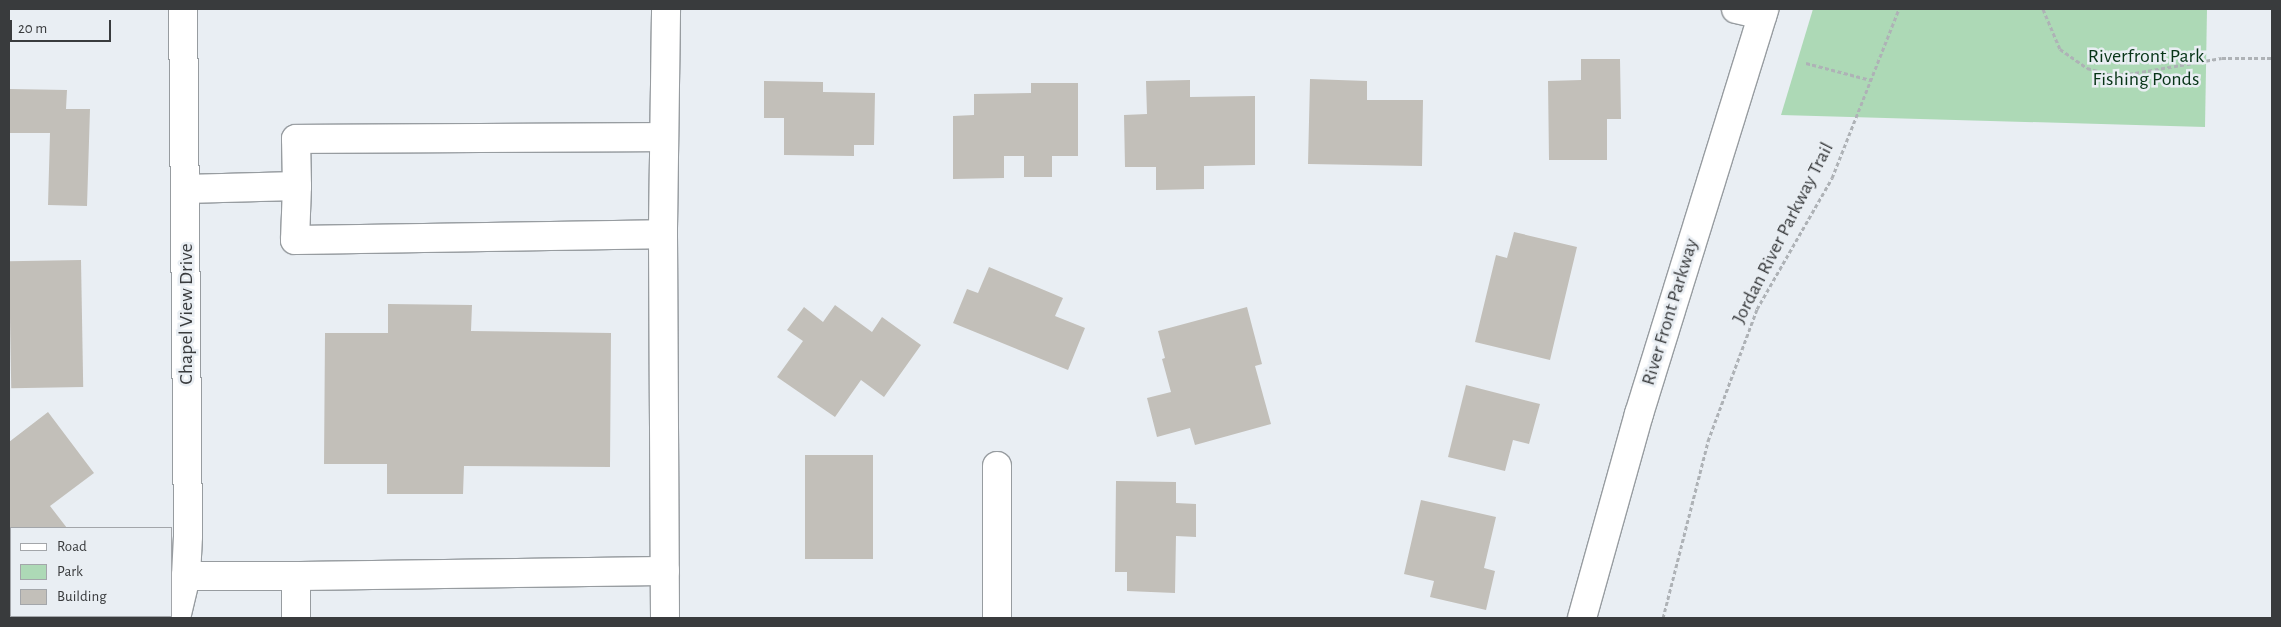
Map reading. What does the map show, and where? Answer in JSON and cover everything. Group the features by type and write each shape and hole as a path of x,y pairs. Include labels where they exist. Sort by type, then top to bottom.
{"street":[{"name":"Chapel View Drive","path":"176,618 186,576 188,536 184,9"},
{"path":"665,618 663,234 666,9"},
{"path":"1736,9 1763,12"},
{"name":"River Front Parkway","path":"1582,618 1639,414 1763,12"},
{"path":"663,234 295,240 298,186 296,139 664,137"},
{"path":"185,188 298,186"},
{"path":"997,466 997,618"},
{"path":"186,576 665,571"},
{"path":"296,576 296,618"}],"path":[{"name":"Jordan River Parkway Trail","path":"1663,618 1708,441 1758,309 1832,178 1899,9"},
{"path":"2043,9 2060,49 2087,68 2108,74 2129,74 2222,58 2272,58"},
{"path":"1806,63 1871,80"}],"green space":[{"name":"Riverfront Park Fishing Ponds","path":"1813,9 2207,9 2205,127 1781,115"}],"building":[{"path":"1581,59 1620,59 1621,119 1607,119 1607,160 1549,160 1548,81 1581,80"},
{"path":"1310,79 1367,81 1367,100 1423,100 1422,166 1308,164"},
{"path":"1190,80 1190,97 1255,96 1255,165 1204,166 1204,189 1156,190 1156,167 1125,167 1124,115 1147,114 1146,81"},
{"path":"764,81 823,82 823,92 875,93 874,145 854,145 854,156 784,155 784,118 764,118"},
{"path":"1031,83 1078,83 1078,156 1052,156 1052,177 1024,177 1024,156 1004,156 1004,178 953,179 953,116 974,115 974,94 1031,93"},
{"path":"9,89 67,90 66,109 90,109 87,206 48,205 50,133 9,133"},
{"path":"1514,232 1577,247 1550,360 1475,342 1496,255 1507,258"},
{"path":"81,260 83,387 11,388 9,261"},
{"path":"989,267 1063,298 1055,316 1085,328 1068,370 953,323 967,289 978,293"},
{"path":"388,304 472,305 471,331 611,333 610,467 464,466 463,494 387,494 387,464 324,464 325,333 388,333"},
{"path":"835,305 872,332 882,317 921,345 884,397 861,380 835,417 777,377 803,341 787,330 804,307 823,322"},
{"path":"1247,307 1262,364 1255,366 1271,424 1195,445 1190,428 1157,437 1147,398 1171,392 1162,359 1165,358 1158,331"},
{"path":"1466,385 1540,404 1529,444 1513,440 1505,471 1448,457"},
{"path":"48,412 94,473 50,506 66,527 10,527 10,530 9,442"},
{"path":"805,455 873,455 873,559 805,559"},
{"path":"1116,481 1176,482 1176,503 1196,504 1196,537 1176,536 1175,593 1127,591 1127,572 1115,572"},
{"path":"1421,500 1496,517 1484,568 1495,571 1486,610 1430,597 1434,581 1404,574"}]}
